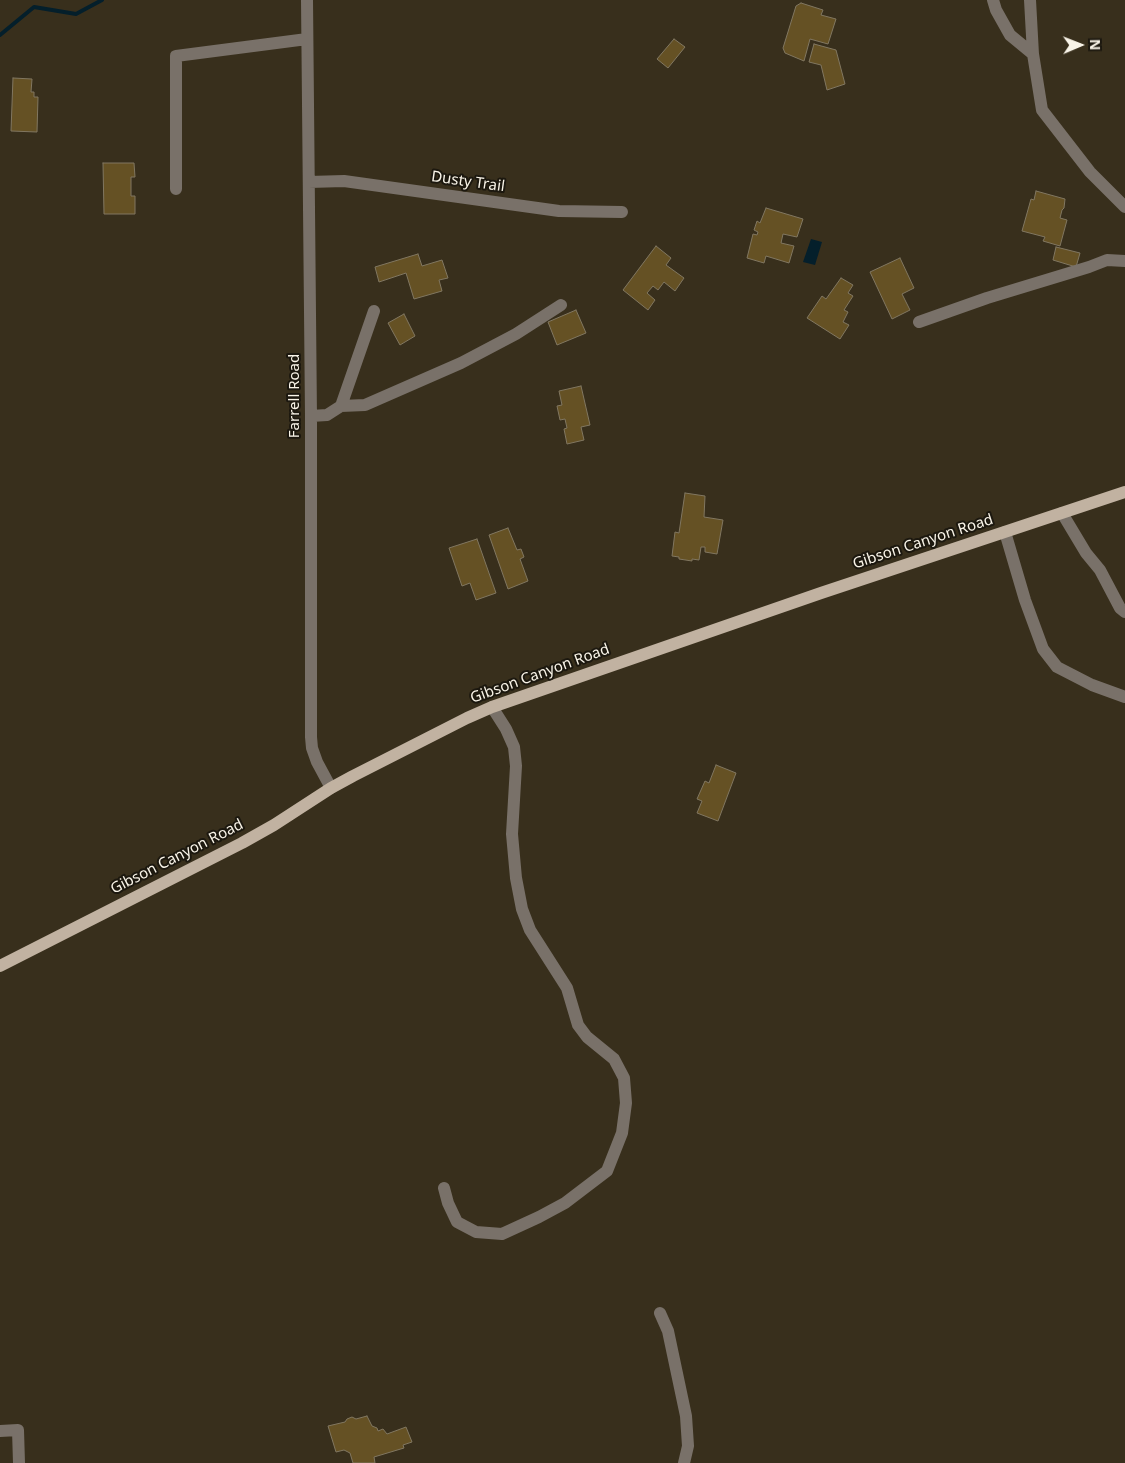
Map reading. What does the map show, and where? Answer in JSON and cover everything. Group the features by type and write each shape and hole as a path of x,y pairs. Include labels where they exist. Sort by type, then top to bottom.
{"main road":[{"name":"Gibson Canyon Road","path":"0,966 242,843 274,825 331,788 442,730 492,707 812,596 1125,492"}],"street":[{"name":"Farrell Road","path":"307,0 311,416 311,737 312,748 317,762 331,788"},
{"path":"993,0 996,10 1010,35 1033,54"},
{"path":"1030,0 1033,54 1042,110 1090,172 1125,206"},
{"path":"176,189 176,56 307,40"},
{"name":"Dusty Trail","path":"309,182 344,181 559,212 622,212"},
{"path":"919,322 986,298 1107,260 1125,261"},
{"path":"311,416 328,415 341,406 365,406 461,363 516,334 561,306"},
{"path":"341,406 374,311"},
{"path":"1062,513 1086,553 1100,570 1120,608 1125,612"},
{"path":"1005,532 1025,600 1044,649 1057,667 1092,685 1125,697"},
{"path":"444,1188 448,1203 457,1222 476,1232 502,1234 539,1217 565,1203 607,1171 622,1133 626,1103 624,1078 614,1059 587,1037 578,1024 567,988 530,930 522,909 516,878 512,834 516,766 514,747 492,707"},
{"path":"660,1313 668,1331 686,1416 688,1446 684,1463"},
{"path":"0,1430 18,1430 18,1463"}],"water":[{"path":"811,239 822,242 815,265 803,262"}],"building":[{"path":"801,3 823,10 821,15 836,19 828,44 810,39 804,61 785,53 783,48 796,6"},
{"path":"674,39 685,47 668,68 657,59"},
{"path":"814,44 836,50 845,84 827,90 821,65 809,62"},
{"path":"13,78 32,79 31,92 34,92 34,97 38,97 37,132 11,131"},
{"path":"103,163 134,163 135,177 131,177 131,196 135,196 135,214 104,214"},
{"path":"1036,191 1065,199 1060,218 1067,220 1060,246 1043,241 1045,237 1022,231 1031,199 1034,200"},
{"path":"766,208 803,219 797,237 783,234 781,243 794,246 789,263 766,256 764,263 747,258 753,234 757,235 758,232 754,230 757,221 760,223"},
{"path":"656,246 671,258 666,265 684,278 675,291 664,282 658,290 653,286 647,293 655,300 648,310 623,290"},
{"path":"1056,247 1080,253 1076,267 1053,260"},
{"path":"418,254 422,266 442,260 448,278 439,280 442,291 414,299 406,273 379,282 375,267"},
{"path":"900,258 914,288 902,294 910,310 892,319 870,272"},
{"path":"841,278 853,285 848,293 853,296 844,310 848,312 843,322 849,325 840,339 807,318 822,296 826,299"},
{"path":"576,310 586,333 557,345 548,322"},
{"path":"404,314 415,336 400,345 388,323"},
{"path":"581,386 590,425 581,427 584,440 567,444 564,429 567,428 565,419 560,420 557,406 562,405 559,391"},
{"path":"685,493 705,496 704,517 723,520 717,554 705,552 705,547 701,547 699,560 692,559 692,561 672,556 675,532 679,533"},
{"path":"508,528 517,550 521,549 524,557 520,559 528,581 508,589 489,535"},
{"path":"477,539 496,593 476,600 470,583 462,586 449,548"},
{"path":"716,765 736,773 718,821 697,813 702,801 697,799 705,781 709,783"},
{"path":"367,1416 372,1426 377,1428 378,1431 383,1429 387,1434 406,1427 412,1442 403,1445 404,1448 374,1457 375,1463 353,1463 350,1453 344,1450 336,1452 328,1426 345,1422 352,1417 356,1419"}],"waterway":[{"path":"0,35 34,7 76,14 102,0"}]}
